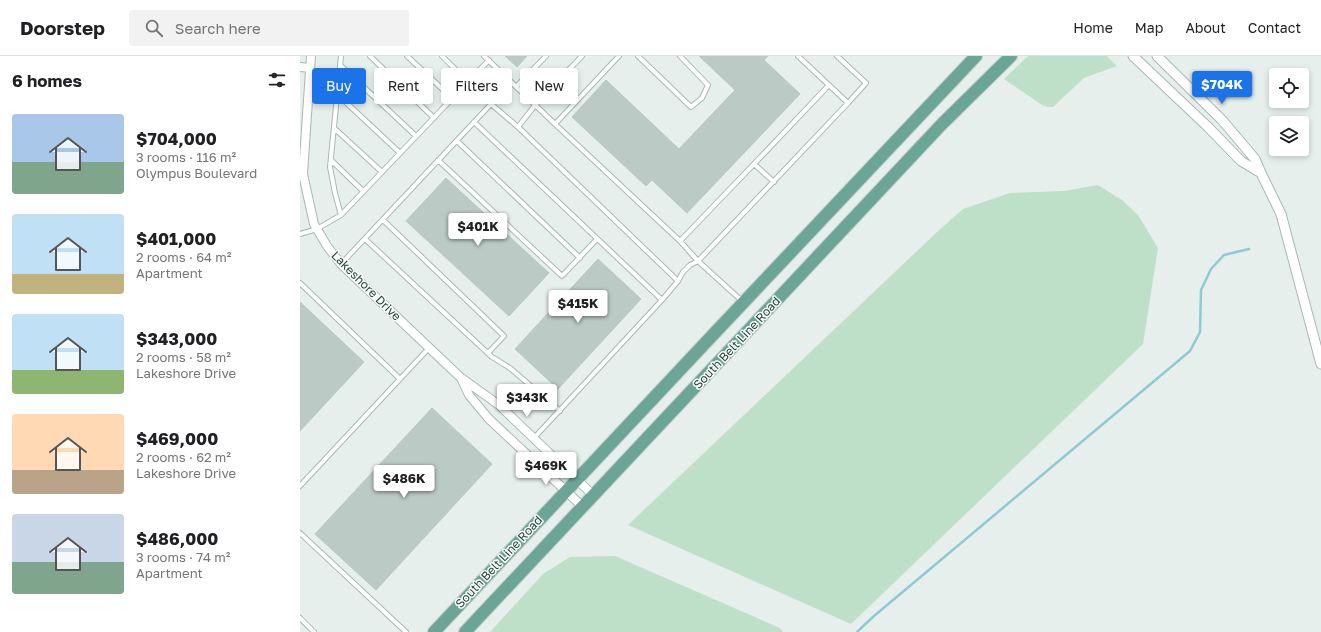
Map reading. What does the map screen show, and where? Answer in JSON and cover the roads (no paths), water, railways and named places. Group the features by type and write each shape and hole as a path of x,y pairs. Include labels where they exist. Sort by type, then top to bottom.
{"main road":[{"name":"South Belt Line Road","path":"434,632 976,56"},
{"name":"South Belt Line Road","path":"465,632 941,125 1011,56"},
{"path":"744,303 760,319"}],"street":[{"name":"Lakeshore Drive","path":"312,56 302,180 314,224 326,246 341,264 460,377 499,405 594,496"},
{"path":"1133,56 1208,127 1241,161 1261,173"},
{"path":"1156,56 1222,120 1255,159 1281,214 1321,364"},
{"path":"300,67 310,68"},
{"path":"1188,108 1198,97"},
{"name":"Lakeshore Drive","path":"460,377 469,395 489,419 583,507"}],"lane":[{"path":"340,68 341,56"},
{"path":"370,56 434,118"},
{"path":"407,56 441,88"},
{"path":"442,56 454,68"},
{"path":"484,56 520,90"},
{"path":"516,86 546,56"},
{"path":"570,68 582,56"},
{"path":"555,124 619,56"},
{"path":"638,56 691,107 702,98 708,85 680,56"},
{"path":"798,56 848,103"},
{"path":"534,438 662,300 678,281 683,272 690,265 698,261 866,83 837,56"},
{"path":"481,68 489,60"},
{"path":"340,64 416,136"},
{"path":"680,241 829,85"},
{"path":"336,104 330,167 341,215"},
{"path":"348,104 400,153"},
{"path":"300,234 317,229 341,215 447,104"},
{"path":"341,264 491,104 518,126 678,281"},
{"path":"518,126 536,104 555,124 680,241 698,261 744,303"},
{"path":"474,122 662,300"},
{"path":"334,128 382,172"},
{"path":"457,141 580,258"},
{"path":"330,160 363,191"},
{"path":"438,160 562,276 597,239"},
{"path":"754,164 774,182"},
{"path":"382,220 504,336 488,353"},
{"path":"365,239 488,353 560,410"},
{"path":"300,283 400,379"},
{"path":"300,486 429,348"},
{"path":"300,533 406,632"},
{"path":"300,618 314,632"}],"waterway":[{"path":"857,632 874,616 1190,351 1200,332 1201,290 1211,269 1224,255 1249,249"}]}
